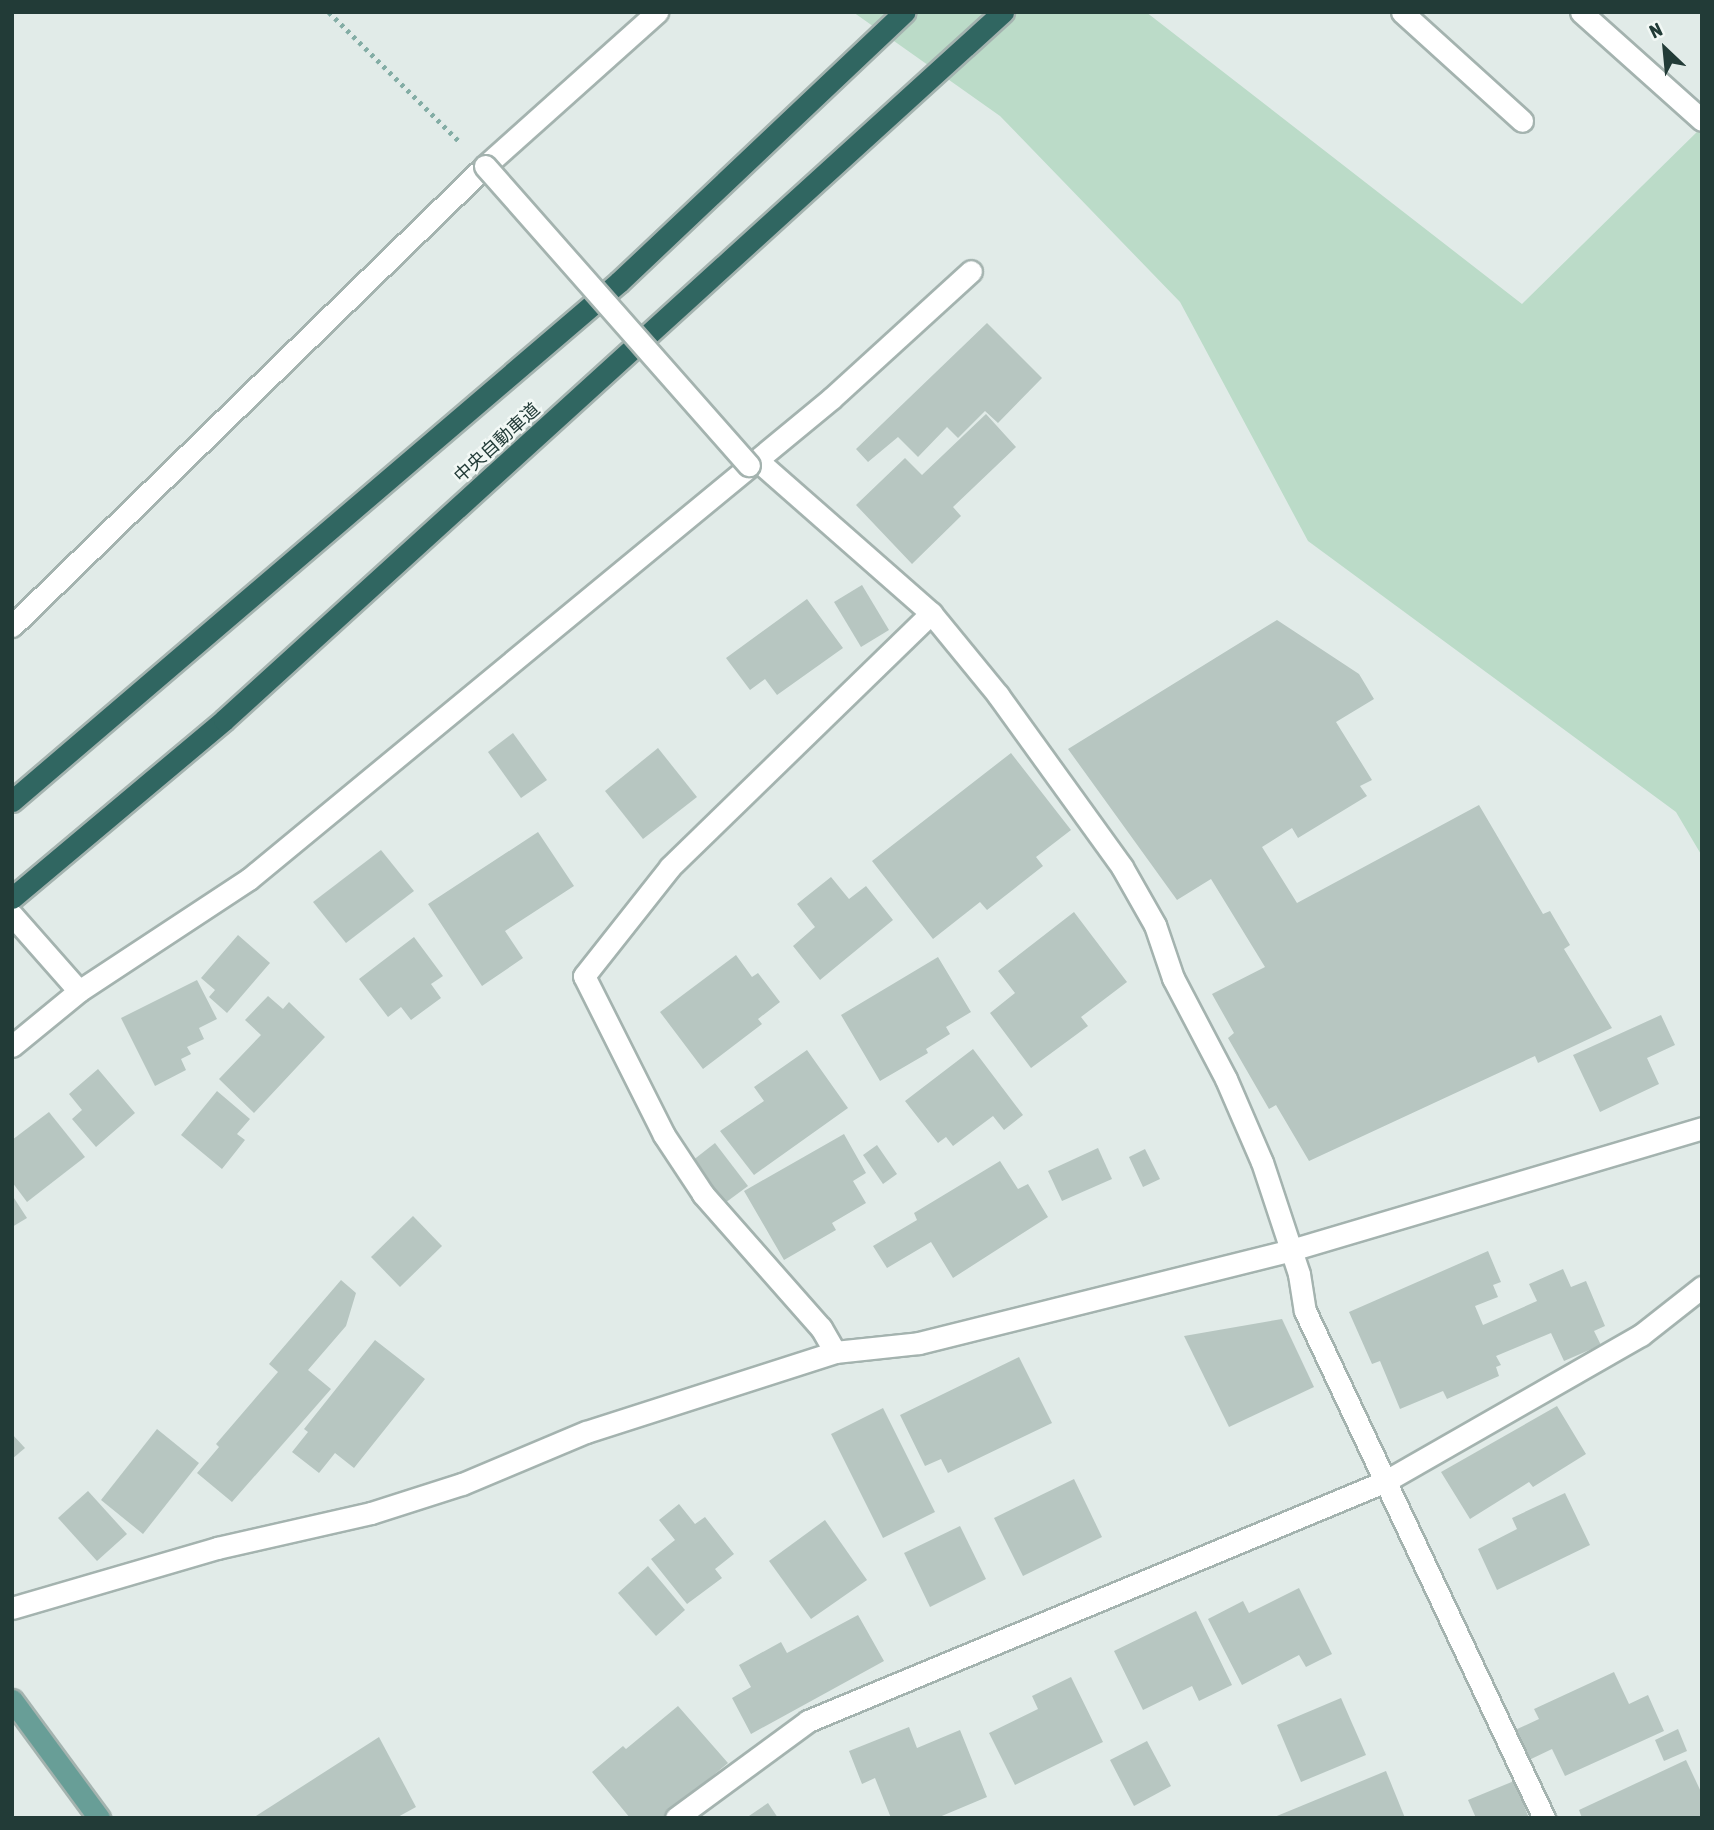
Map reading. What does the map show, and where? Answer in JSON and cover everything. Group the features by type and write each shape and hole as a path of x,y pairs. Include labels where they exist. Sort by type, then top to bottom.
{"highway":[{"path":"12,801 619,282 905,12"},
{"name":"中央自動車道","path":"12,898 224,720 1003,12"}],"main road":[{"path":"12,1700 99,1818"}],"street":[{"path":"12,626 485,166 657,12"},
{"path":"1402,12 1522,121"},
{"path":"1581,12 1702,120"},
{"path":"485,166 753,463 930,613 998,695 1122,867 1154,925 1174,978 1226,1079 1262,1162 1299,1274 1305,1311 1544,1818"},
{"path":"12,1046 79,991 249,879 832,398 971,271"},
{"path":"835,1352 821,1328 703,1194 664,1135 584,976 670,867 930,613"},
{"path":"12,915 79,991"},
{"path":"12,1608 217,1548 371,1513 462,1484 586,1432 835,1352 919,1343 1290,1250 1702,1128"},
{"path":"676,1818 719,1783 808,1721 1386,1481 1641,1335 1702,1287"}],"path":[{"path":"329,12 485,166"}],"green space":[{"path":"853,12 1146,12 1522,304 1702,127 1702,856 1676,812 1308,541 1180,302 1000,116"}],"building":[{"path":"987,323 1042,378 998,423 985,411 958,438 947,427 918,457 898,437 868,462 856,449"},
{"path":"986,414 1016,447 953,507 961,516 912,564 856,505 905,458 922,475"},
{"path":"862,585 889,630 861,647 834,602"},
{"path":"807,599 843,648 777,695 765,679 750,690 726,658"},
{"path":"1277,620 1359,674 1374,699 1336,722 1372,780 1360,786 1367,796 1298,838 1292,828 1262,847 1297,903 1479,805 1543,914 1550,911 1570,945 1564,949 1612,1028 1538,1063 1535,1056 1309,1161 1276,1105 1269,1109 1228,1038 1234,1033 1212,994 1265,967 1211,879 1177,900 1068,749"},
{"path":"513,733 547,780 521,798 488,752"},
{"path":"658,748 697,797 643,839 605,791"},
{"path":"1011,753 1071,830 1036,857 1043,866 987,910 980,902 933,939 872,861"},
{"path":"538,832 574,886 505,931 523,958 482,986 428,904"},
{"path":"381,850 414,891 346,943 313,902"},
{"path":"831,877 849,899 866,886 893,920 820,980 793,946 815,927 797,904"},
{"path":"1074,912 1127,982 1081,1017 1088,1026 1031,1068 990,1013 1015,993 998,971"},
{"path":"238,935 270,963 227,1013 209,997 215,990 201,978"},
{"path":"414,937 443,976 431,984 441,998 411,1020 401,1007 388,1017 359,979"},
{"path":"736,955 752,977 758,973 780,1002 758,1019 762,1024 703,1069 660,1012"},
{"path":"938,957 971,1012 946,1027 950,1034 926,1049 928,1053 880,1081 841,1015"},
{"path":"197,980 217,1019 199,1028 204,1039 187,1047 191,1054 181,1059 186,1070 155,1086 121,1018"},
{"path":"268,996 283,1009 289,1002 325,1037 254,1113 219,1079 261,1035 245,1020"},
{"path":"1661,1015 1675,1045 1647,1058 1659,1084 1600,1112 1573,1055"},
{"path":"973,1049 1023,1115 1004,1130 993,1116 953,1146 946,1137 938,1143 905,1101"},
{"path":"807,1050 848,1108 754,1175 720,1131 764,1101 754,1087"},
{"path":"98,1069 135,1113 96,1147 72,1119 82,1110 69,1094"},
{"path":"217,1091 250,1119 237,1134 245,1140 222,1169 181,1135"},
{"path":"49,1112 85,1157 27,1202 12,1182 12,1140"},
{"path":"844,1134 866,1173 853,1181 866,1203 832,1223 836,1230 784,1260 744,1191"},
{"path":"715,1143 748,1186 725,1203 692,1161"},
{"path":"877,1145 897,1174 883,1184 863,1155"},
{"path":"1098,1148 1112,1179 1062,1201 1048,1171"},
{"path":"1145,1149 1160,1179 1143,1187 1129,1157"},
{"path":"1000,1161 1018,1189 1028,1184 1048,1217 953,1278 931,1242 887,1268 873,1246 917,1220 914,1213"},
{"path":"12,1195 27,1218 12,1227"},
{"path":"413,1216 442,1246 400,1287 371,1257"},
{"path":"1488,1251 1501,1282 1493,1285 1498,1297 1475,1306 1483,1325 1537,1301 1529,1284 1563,1269 1571,1287 1586,1281 1605,1326 1594,1331 1601,1345 1564,1361 1551,1333 1496,1356 1501,1365 1496,1367 1499,1376 1447,1399 1443,1391 1400,1409 1380,1361 1372,1364 1349,1312"},
{"path":"341,1280 356,1293 346,1326 308,1370 331,1389 232,1502 197,1473 219,1447 216,1444 278,1372 269,1364"},
{"path":"1282,1319 1314,1387 1229,1427 1184,1336"},
{"path":"375,1340 425,1379 354,1468 335,1453 319,1473 292,1452 308,1432 304,1429"},
{"path":"1019,1357 1052,1423 948,1473 941,1459 925,1466 900,1415"},
{"path":"1557,1406 1586,1454 1533,1487 1529,1482 1470,1519 1441,1472"},
{"path":"883,1408 935,1512 883,1538 831,1434"},
{"path":"157,1429 199,1463 143,1534 101,1500"},
{"path":"12,1434 25,1448 12,1459"},
{"path":"1074,1479 1102,1537 1023,1576 994,1518"},
{"path":"88,1491 127,1534 97,1561 58,1518"},
{"path":"1565,1493 1590,1545 1497,1590 1478,1549 1517,1529 1512,1518"},
{"path":"679,1504 695,1524 705,1517 734,1554 715,1569 722,1578 687,1604 651,1559 675,1540 659,1520"},
{"path":"825,1520 867,1580 811,1619 769,1561"},
{"path":"960,1526 986,1579 930,1607 904,1553"},
{"path":"648,1566 685,1610 656,1636 618,1593"},
{"path":"1299,1588 1332,1654 1306,1667 1299,1655 1242,1685 1208,1619 1243,1601 1249,1613"},
{"path":"1196,1611 1232,1685 1199,1701 1192,1686 1143,1710 1114,1651"},
{"path":"858,1615 884,1661 751,1734 732,1698 751,1687 739,1665 781,1642 787,1653"},
{"path":"1614,1672 1629,1704 1648,1695 1664,1731 1565,1776 1552,1749 1529,1760 1515,1730 1539,1719 1534,1709"},
{"path":"1071,1677 1103,1742 1015,1785 989,1733 1038,1709 1032,1696"},
{"path":"1341,1698 1366,1755 1301,1782 1277,1725"},
{"path":"678,1706 728,1763 662,1818 630,1818 592,1772 623,1746 626,1749"},
{"path":"909,1727 917,1748 960,1730 987,1797 937,1818 891,1818 875,1778 862,1784 849,1751"},
{"path":"1678,1729 1687,1751 1664,1761 1655,1740"},
{"path":"379,1737 416,1807 396,1818 253,1818"},
{"path":"1147,1741 1171,1786 1134,1806 1110,1760"},
{"path":"1686,1760 1702,1794 1702,1818 1582,1818 1579,1810"},
{"path":"1386,1771 1405,1818 1272,1818"},
{"path":"1514,1781 1529,1818 1476,1818 1468,1800"},
{"path":"768,1803 778,1818 746,1818"}]}
